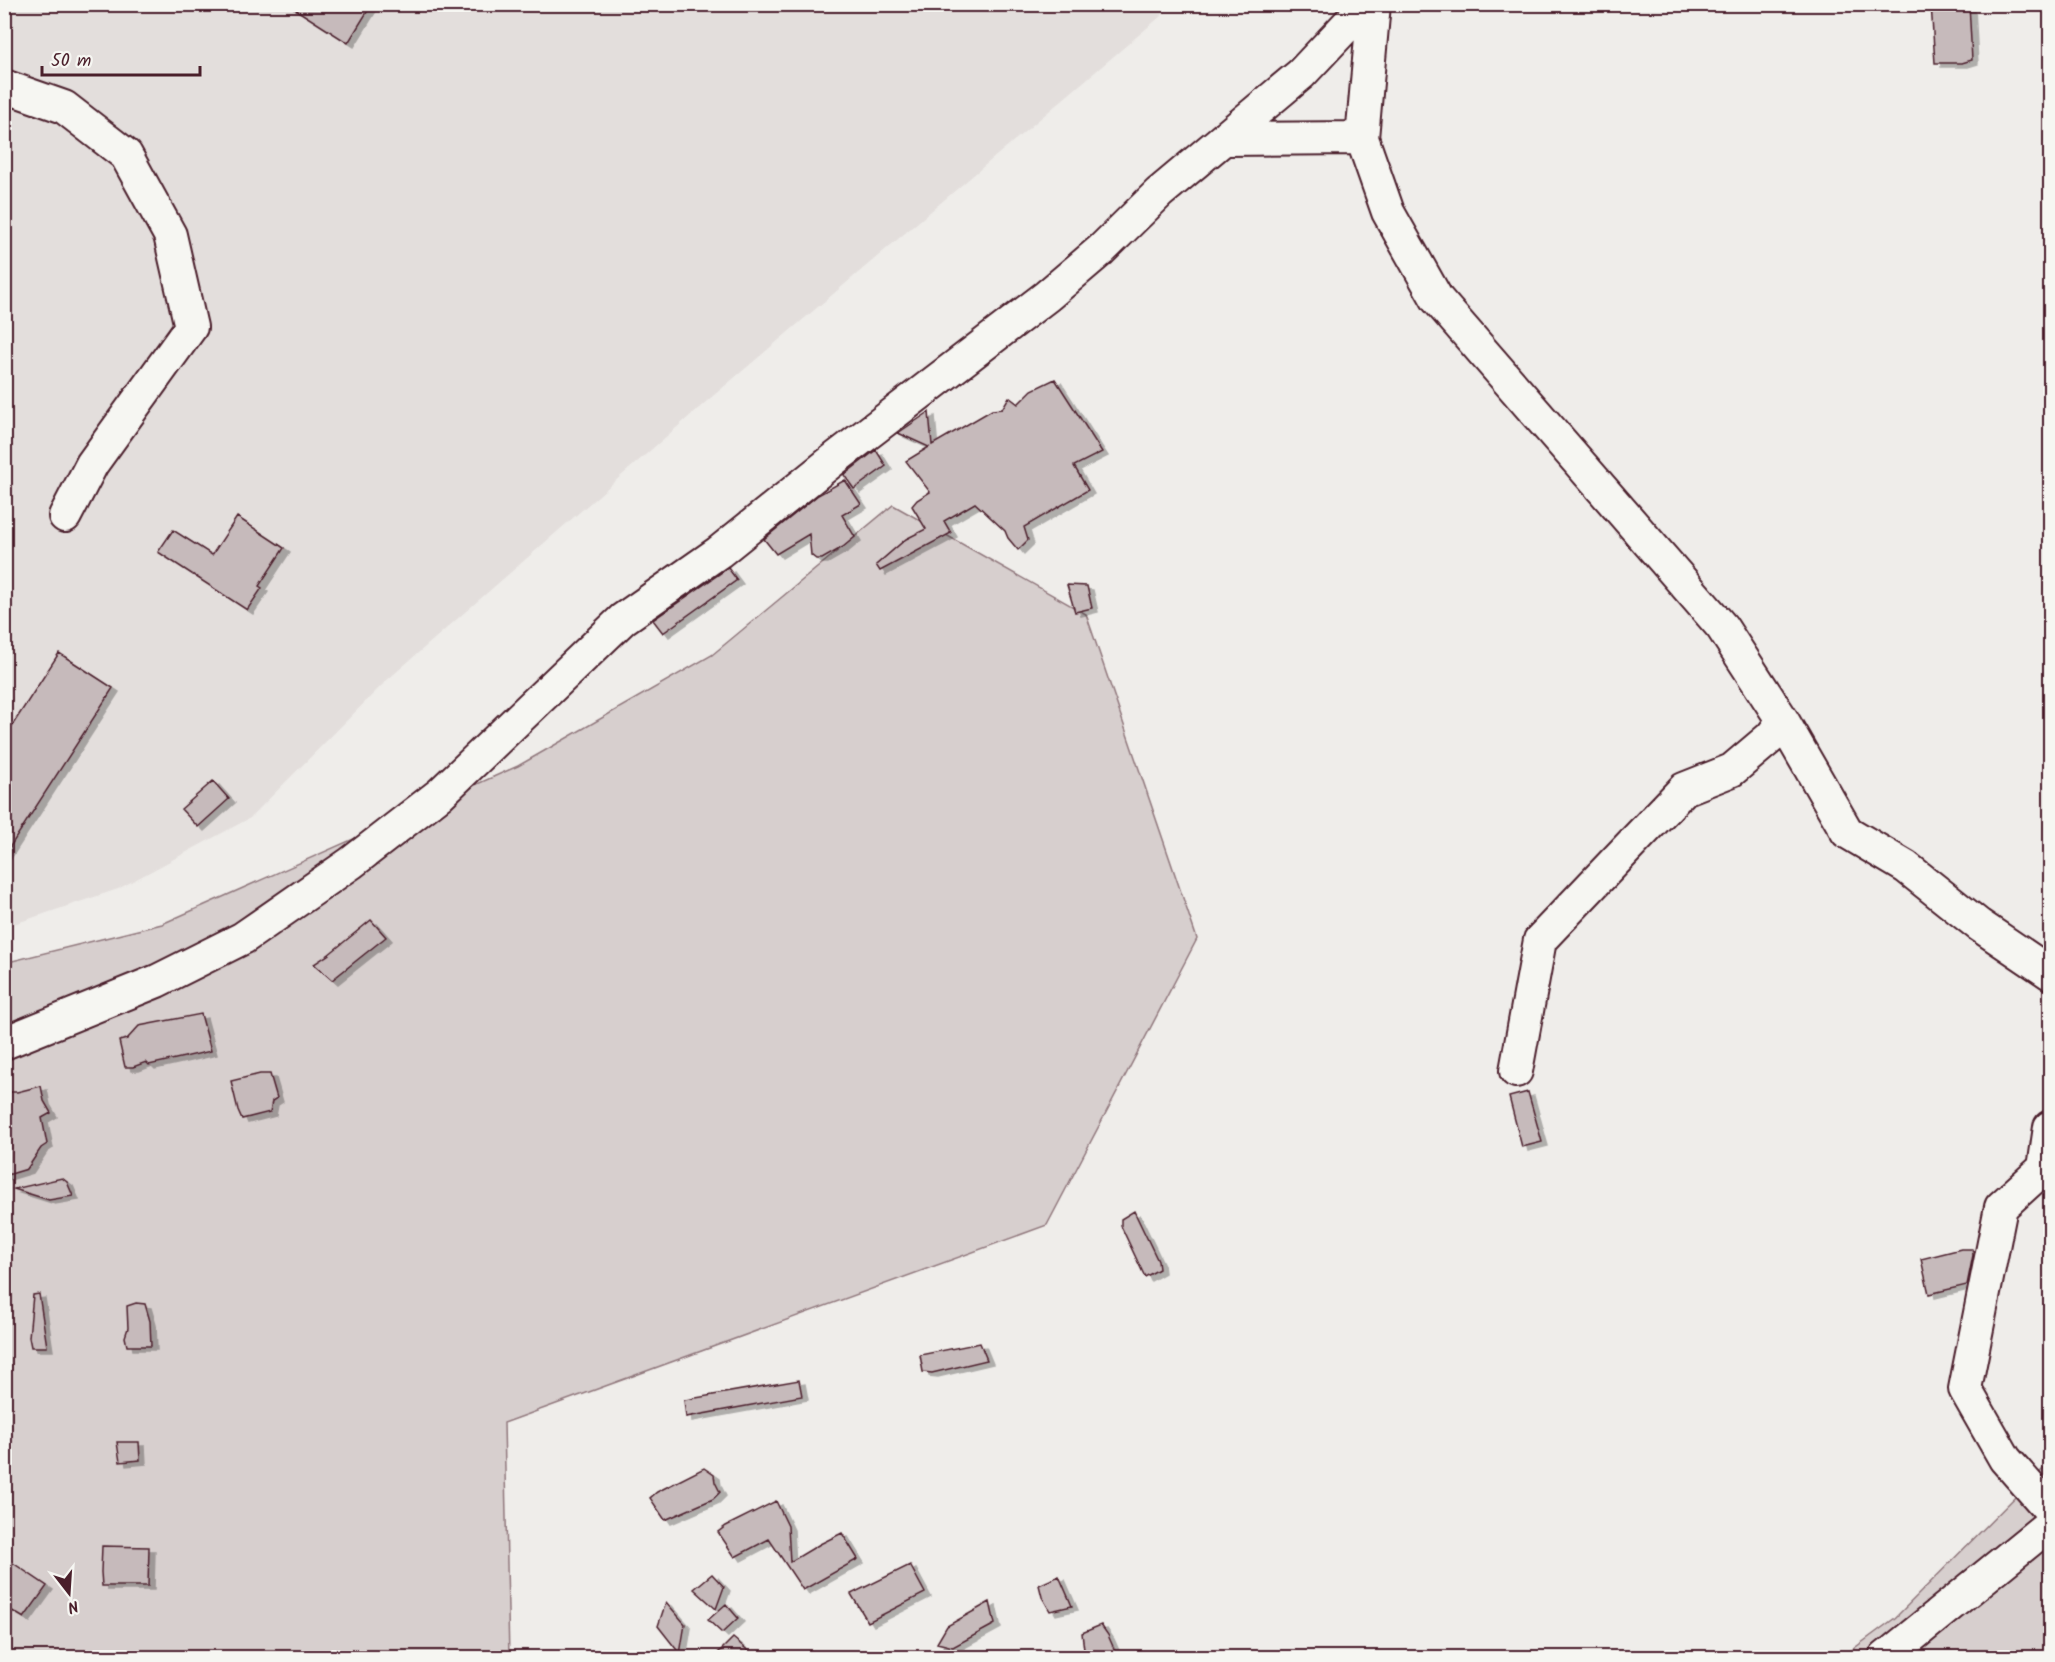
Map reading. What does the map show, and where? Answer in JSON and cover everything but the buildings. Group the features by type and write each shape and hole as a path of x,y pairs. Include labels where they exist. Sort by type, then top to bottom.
{"lane":[{"path":"4,1043 157,981 243,938 351,863 440,794 623,619 719,552 837,457 1047,296 1101,250 1158,194 1301,74 1367,4"},
{"path":"1374,4 1362,138 1388,212 1437,299 1722,627 1783,721 1847,832 1906,867 1980,925 2050,973"},
{"path":"4,86 64,107 126,155 170,235 191,327 92,464 65,516"},
{"path":"1225,139 1362,138"},
{"path":"1516,1071 1540,940 1684,789 1732,770 1771,737 1783,721"},
{"path":"2050,1126 2044,1168 2001,1208 1965,1389 2005,1459 2050,1510"},
{"path":"1885,1658 2050,1524"}],"shaded area":[{"path":"4,5 1174,5 707,401 386,681 250,818 118,889 5,927"},
{"path":"893,505 1086,614 1197,939 1047,1225 504,1423 509,1658 5,1657 4,963 162,924 518,766 712,655"},
{"path":"2050,1462 2050,1657 1841,1658 1895,1618"}]}
